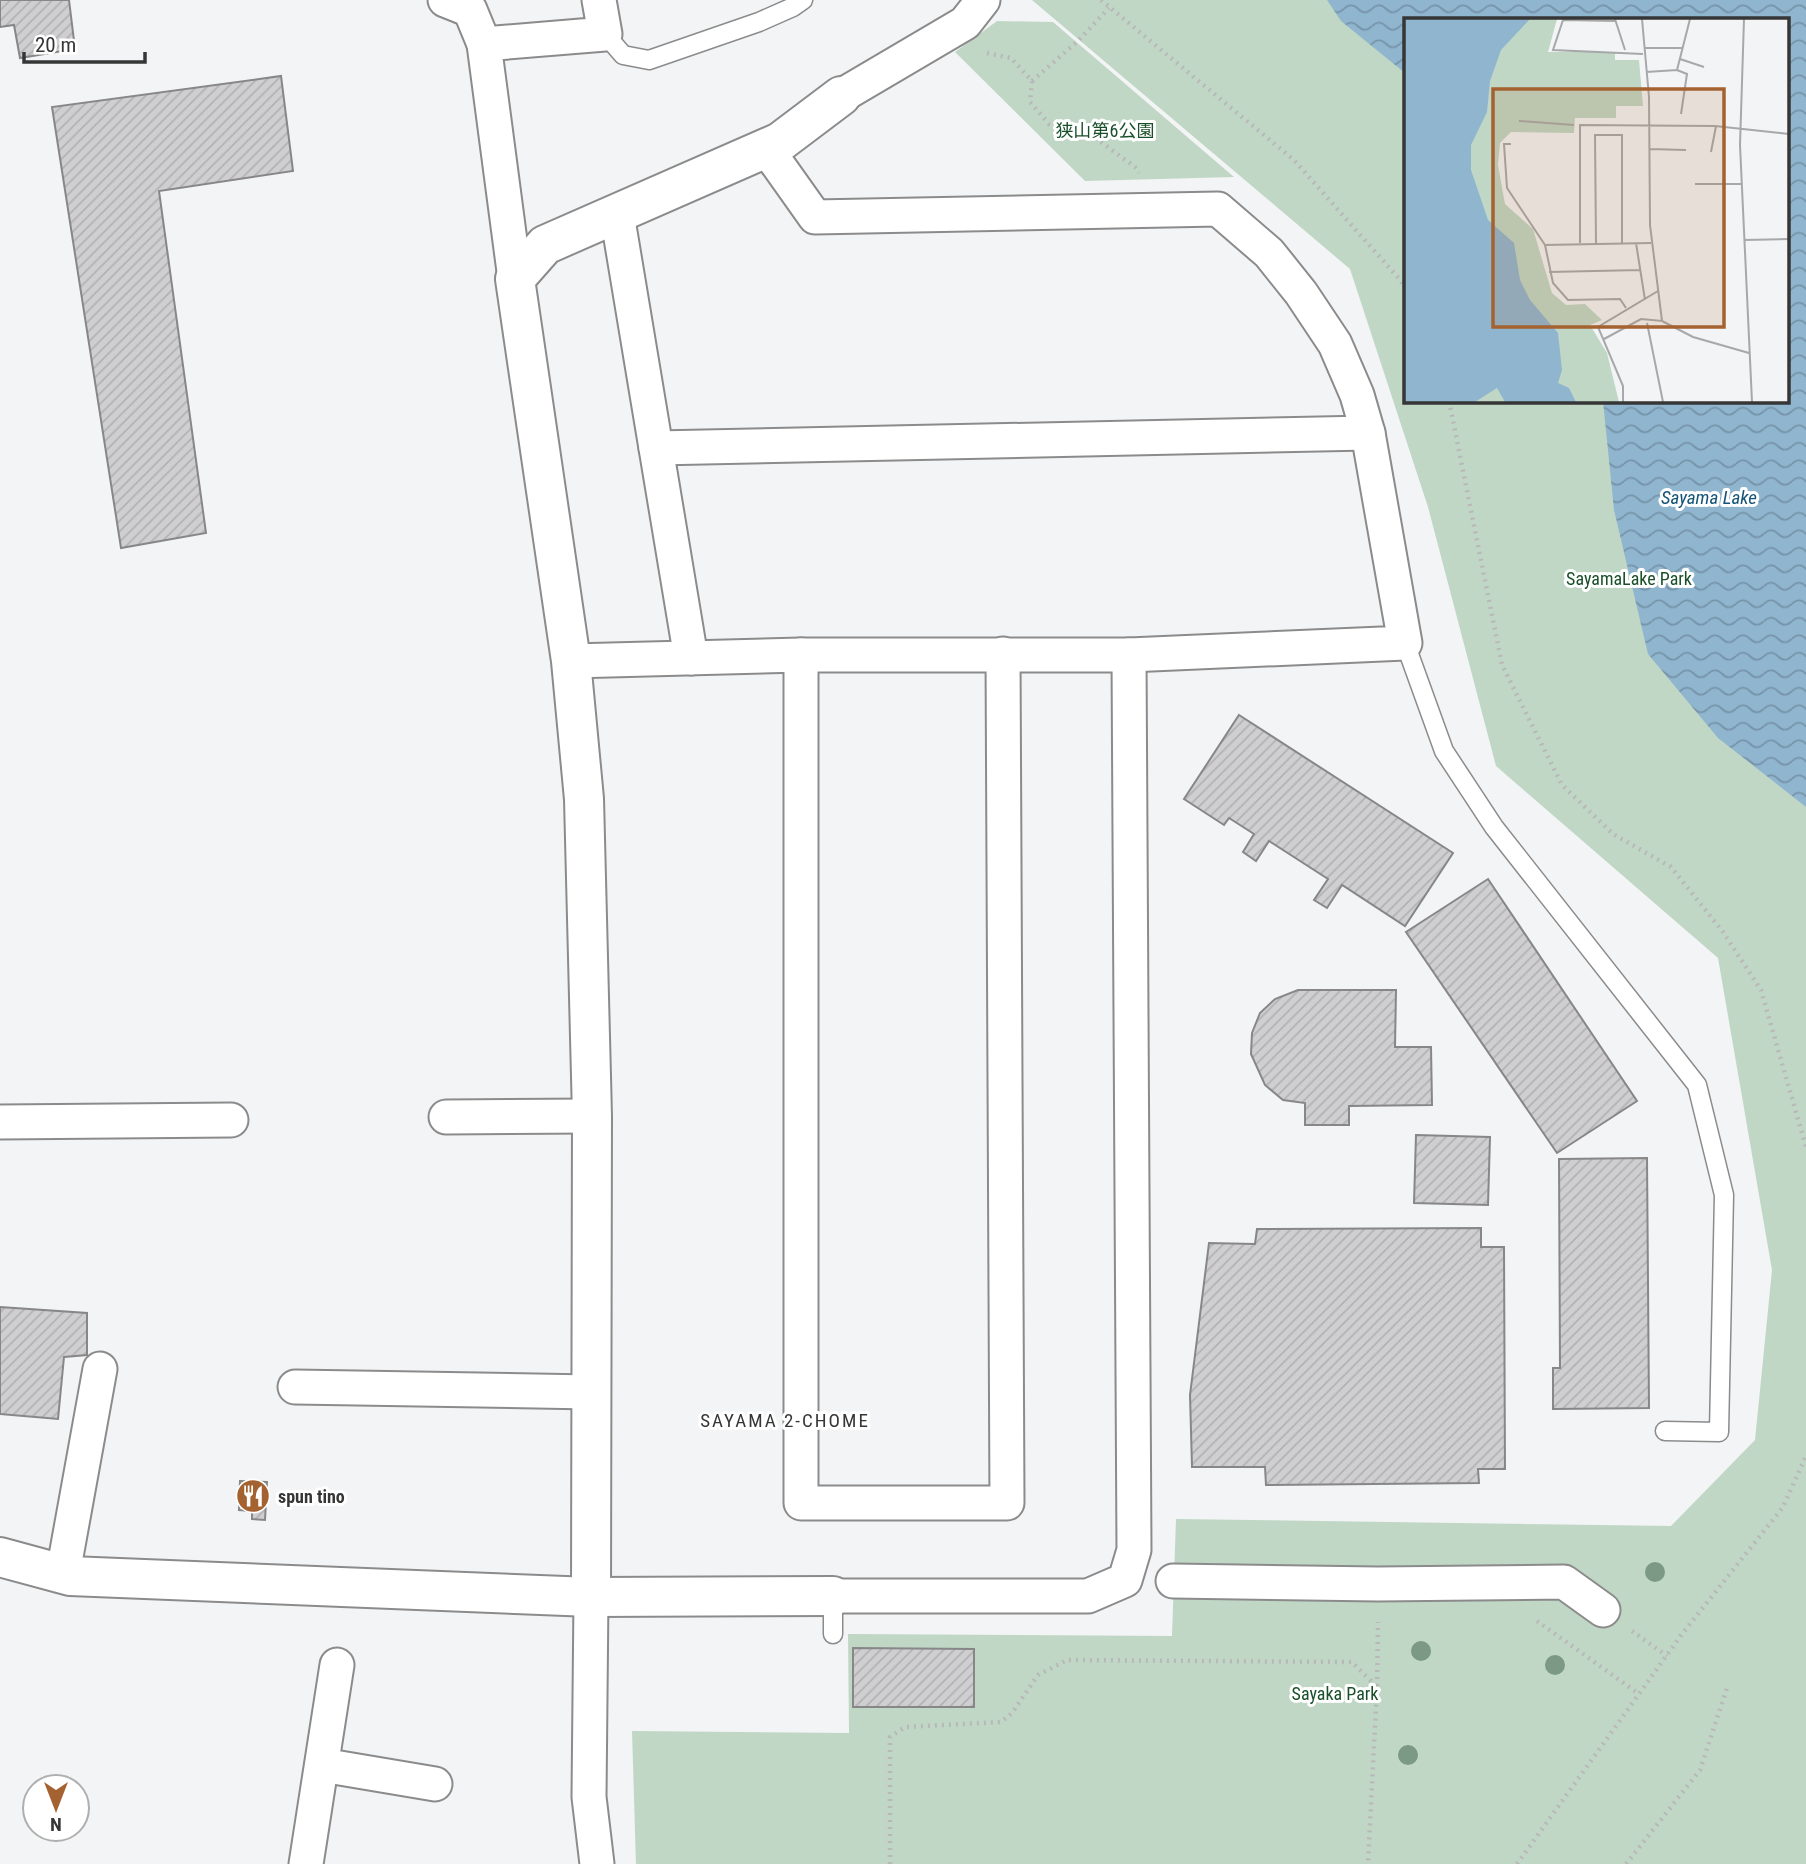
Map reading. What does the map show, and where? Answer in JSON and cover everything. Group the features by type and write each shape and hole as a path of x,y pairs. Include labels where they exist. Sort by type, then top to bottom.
{"street":[{"path":"445,0 470,9 484,44 570,661 584,799 592,1116 589,1797 597,1864"},
{"path":"484,44 605,34 599,0"},
{"path":"515,279 545,245 780,142 841,96 965,23 983,0"},
{"path":"570,661 801,655 1129,655 1405,643 1368,433 1357,395 1335,344 1301,293 1269,253 1218,209 815,217 766,148"},
{"path":"617,214 691,658"},
{"path":"656,449 1368,433"},
{"path":"801,655 801,1503 1007,1503 1003,654"},
{"path":"0,1557 71,1576 591,1597 1088,1596 1125,1580 1134,1549 1129,655"},
{"path":"446,1117 592,1116"},
{"path":"0,1122 232,1120"},
{"path":"63,1573 100,1369"},
{"path":"295,1387 592,1392"},
{"path":"1173,1581 1378,1584 1564,1582 1603,1610"},
{"path":"306,1864 337,1665"},
{"path":"322,1765 435,1784"}],"lane":[{"path":"605,34 623,55 649,60 759,22 803,0"},
{"path":"1405,643 1444,751 1494,827 1697,1084 1724,1195 1719,1432 1665,1431"},
{"path":"833,1596 833,1634"}],"path":[{"path":"1101,0 1294,160 1404,287"},
{"path":"1109,8 1079,40 1032,81 1030,102 1049,124 1094,137 1135,167 1156,209"},
{"path":"949,33 960,48 1011,58 1032,81"},
{"path":"1449,402 1502,665 1562,785 1613,834 1671,867 1723,932 1761,990 1806,1147"},
{"path":"1517,1864 1682,1634 1783,1507 1806,1456"},
{"path":"1367,1864 1377,1687 1378,1584"},
{"path":"1485,1584 1639,1694"},
{"path":"890,1864 890,1737 905,1727 1001,1722 1020,1703 1038,1675 1067,1660 1352,1662 1377,1687"},
{"path":"1626,1864 1700,1770 1727,1688"}],"green space":[{"name":"SayamaLake Park","path":"1032,0 1806,0 1806,1864 636,1864 632,1731 849,1733 848,1634 1172,1636 1176,1519 1671,1526 1755,1440 1772,1270 1718,958 1496,766 1428,507 1350,269"},
{"name":"狭山第6公園","path":"997,21 1053,22 1234,177 1085,181 955,52"}],"water":[{"name":"Sayama Lake","path":"1327,0 1806,0 1806,807 1718,738 1648,654 1614,510 1603,402 1788,402 1788,18 1404,18 1404,72 1341,21"}],"building":[{"path":"0,0 69,0 75,49 20,58 14,25 0,27"},
{"path":"281,76 293,171 159,191 206,533 121,548 52,107"},
{"path":"1239,715 1453,853 1405,926 1342,885 1327,908 1314,900 1328,879 1269,841 1256,861 1243,852 1254,834 1229,818 1224,825 1184,799"},
{"path":"1488,879 1637,1101 1557,1153 1406,932"},
{"path":"1298,990 1396,990 1395,1047 1431,1047 1432,1105 1349,1106 1349,1125 1305,1125 1305,1103 1283,1100 1265,1085 1251,1054 1252,1033 1260,1013 1275,999"},
{"path":"1416,1135 1490,1137 1488,1205 1414,1203"},
{"path":"1647,1158 1649,1408 1553,1409 1553,1368 1560,1368 1559,1159"},
{"path":"1481,1228 1481,1247 1504,1247 1505,1469 1478,1469 1479,1483 1266,1485 1265,1467 1192,1467 1190,1395 1209,1243 1255,1244 1257,1229"},
{"path":"0,1307 87,1313 87,1355 64,1357 58,1419 0,1414"},
{"name":"spun tino","path":"240,1481 267,1482 265,1520 252,1519 252,1511 239,1510"},
{"path":"853,1648 974,1649 974,1707 853,1707"}],"place":[{"name":"spun tino","path":"253,1496"}],"district":[{"name":"SAYAMA 2-CHOME","path":"785,1420"}],"park label":[{"name":"Sayaka Park","path":"1335,1693"}]}
